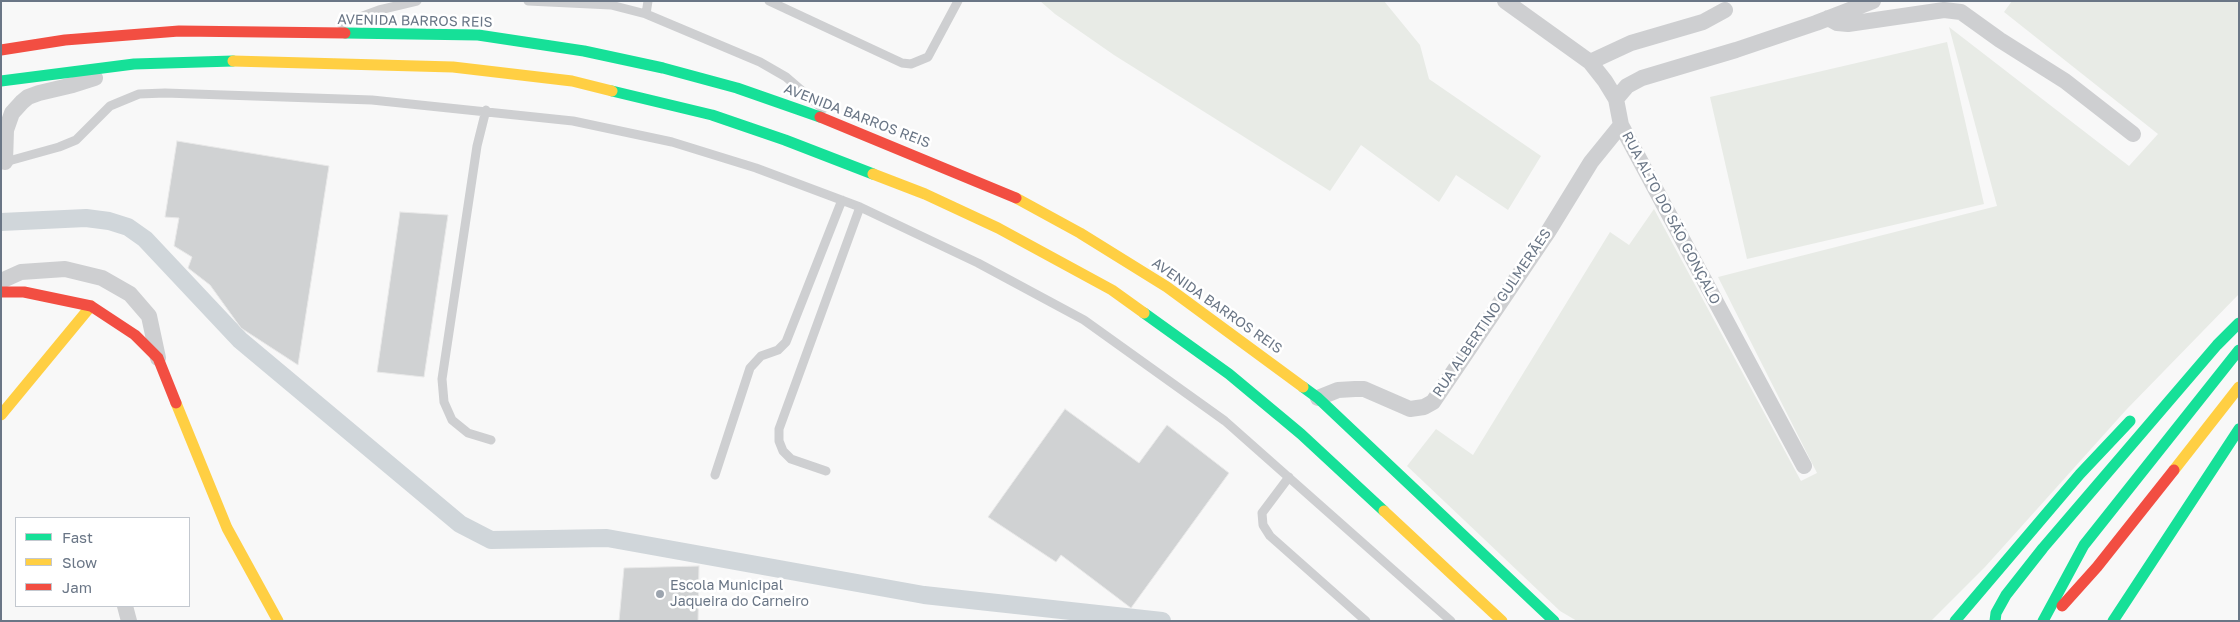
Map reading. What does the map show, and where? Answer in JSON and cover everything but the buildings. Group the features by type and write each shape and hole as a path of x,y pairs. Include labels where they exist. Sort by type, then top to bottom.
{"main road":[{"name":"AVENIDA BARROS REIS","path":"1,50 65,40 179,31 478,35 584,51 663,68 737,88 838,123 1012,196 1080,233 1167,286 1318,398 1554,621"},
{"path":"1,81 134,64 249,60 453,67 572,81 712,115 785,140 925,194 998,228 1112,290 1229,374 1301,434 1502,621"},
{"path":"1,292 42,295 91,306 135,335 158,358 227,528 278,621"},
{"path":"1,415 91,306"},
{"path":"1995,621 1996,613 2011,588 2217,345 2239,323"},
{"path":"2158,395 2217,345"},
{"path":"2043,621 2084,545 2239,350"},
{"path":"2047,621 2097,568 2239,386"},
{"path":"1955,621 2080,474 2137,414"},
{"path":"2113,621 2239,429"}],"street":[{"name":"RUA ALTO DO SÃO GONÇALO","path":"1505,1 1590,62 1605,81 1616,99 1621,125 1804,466"},
{"path":"1616,99 1628,86 1642,78 1736,50 1872,1"},
{"path":"1590,62 1631,43 1698,24 1725,10"},
{"path":"1828,18 1848,24 1944,10 1961,12 2000,40 2065,81 2133,134"},
{"path":"3,157 6,130 12,113 28,97 73,85 134,64"},
{"name":"RUA ALBERTINO GULMERÃES","path":"1318,398 1338,390 1364,389 1410,409 1424,407 1433,402 1548,232 1590,162 1621,125"},
{"path":"1,281 21,272 65,269 102,278 130,294 149,316 158,358"},
{"path":"125,607 129,621"}],"lane":[{"path":"316,34 379,10 418,1"},
{"path":"528,1 611,5 646,14 760,62 786,77 838,123"},
{"path":"646,14 648,1"},
{"path":"769,1 902,62 911,64 920,62 928,57 958,1"},
{"path":"3,157 59,147 76,140 110,106 139,94 165,93 372,100 486,110 573,121 672,142 756,168 860,207 978,263 1084,320 1225,421 1452,621"},
{"path":"486,110 477,146 442,379 444,402 452,420 468,434 491,440"},
{"path":"715,475 750,368 761,356 778,350 786,342 842,200"},
{"path":"826,471 791,459 781,446 779,429 860,207"},
{"path":"1290,477 1262,513 1263,525 1270,536 1366,621"}],"shaded area":[{"path":"1040,1 1384,1 1420,45 1429,79 1541,156 1508,210 1456,175 1439,202 1361,145 1330,191 1114,55 1055,14"},
{"path":"2012,1 2239,1 2239,294 2126,410 1985,567 1931,621 1577,621 1560,611 1407,466 1436,429 1473,455 1610,232 1629,245 1654,209 1801,481 1817,473 1718,277 1997,206 1949,27 2129,166 2158,134 2004,12"},
{"path":"1947,42 1984,204 1747,259 1710,97"}],"waterway":[{"path":"1,222 86,218 109,221 128,227 145,239 240,340 460,524 491,540 607,538 924,595 1162,621"}],"traffic: fast":[{"path":"345,33 478,35 584,51 663,68 737,88 820,117"},
{"path":"1,81 134,64 233,61"},
{"path":"612,91 712,115 785,140 873,174"},
{"path":"1144,313 1229,374 1301,434 1384,511"},
{"path":"1995,621 1996,613 2006,595 2043,548 2217,345 2239,323"},
{"path":"2043,621 2084,545 2239,350"},
{"path":"1303,387 1318,398 1554,621"},
{"path":"1955,621 2080,474 2130,421"},
{"path":"2113,621 2239,429"}],"traffic: slow":[{"path":"233,61 453,67 572,81 612,91"},
{"path":"873,174 925,194 998,228 1112,290 1144,313"},
{"path":"1016,198 1080,233 1167,287 1303,387"},
{"path":"1,415 91,306"},
{"path":"2174,470 2239,387"},
{"path":"176,403 227,528 278,621"},
{"path":"1384,511 1502,621"}],"traffic: jam":[{"path":"1,50 65,40 179,31 345,33"},
{"path":"820,117 1016,198"},
{"path":"1,292 24,292 91,306 135,335 158,358 176,403"},
{"path":"2062,606 2097,567 2174,470"}],"place":[{"name":"Escola Municipal Jaqueira do Carneiro","path":"660,594"}]}
